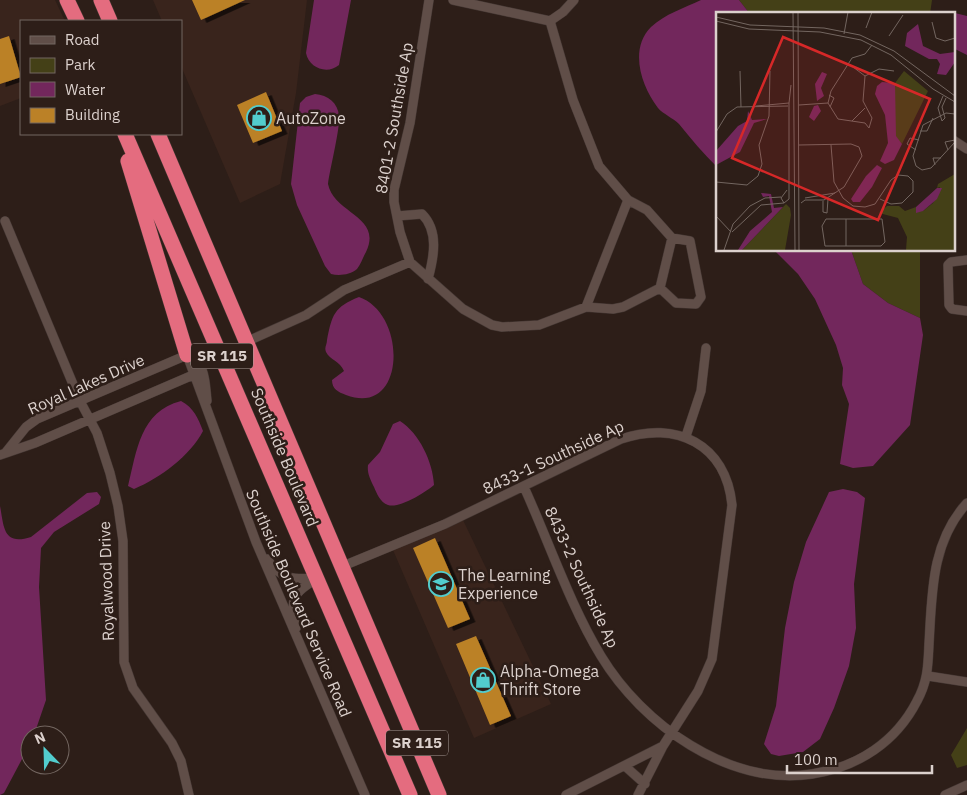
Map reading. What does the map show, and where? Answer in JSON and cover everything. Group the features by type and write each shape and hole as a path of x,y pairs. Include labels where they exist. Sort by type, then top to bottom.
{"highway":[{"path":"67,0 77,20"},
{"path":"101,0 110,20"},
{"path":"119,135 187,355"},
{"name":"Southside Boulevard","path":"125,135 410,795"},
{"name":"Southside Boulevard","path":"158,135 248,341 439,795"}],"street":[{"name":"8401-2 Southside Ap","path":"410,262 397,216 394,190 410,123 429,0"},
{"path":"453,0 550,21 563,12 574,0"},
{"path":"550,21 573,100 595,157 608,178 628,200 647,210 672,238 690,241 701,296 696,304 683,305 676,303 660,288"},
{"path":"954,141 967,148"},
{"path":"586,307 628,200"},
{"path":"397,216 422,214 429,220 433,231 433,261 428,279"},
{"name":"Royalwood Drive","path":"5,221 80,401 90,420 110,473 118,506 123,541 124,662 133,688 172,744 181,761 190,795"},
{"path":"660,288 672,238"},
{"path":"967,260 951,262 948,265 949,305 952,308 967,310"},
{"path":"248,341 306,315 344,290 410,262 463,309 478,319 502,327 543,324 586,307 613,309 660,288"},
{"path":"638,795 663,746 698,691 712,659 732,505 729,485 718,463 710,454 686,436 700,390 706,348"},
{"name":"Southside Boulevard Service Road","path":"187,355 256,542 300,648 365,795"},
{"name":"Southside Boulevard Service Road","path":"187,355 195,358 200,364 210,421"},
{"name":"Royal Lakes Drive","path":"3,454 26,428 37,419 187,355"},
{"name":"Royal Lakes Drive","path":"3,454 35,443 193,375"},
{"name":"8433-1 Southside Ap","path":"343,566 445,524 632,435 652,432 686,436"},
{"name":"8433-2 Southside Ap","path":"524,487 600,656 628,693 672,734 714,759 754,773 794,776 823,772 846,766 862,758 890,739 910,714 928,676 936,562 946,533 967,503"},
{"path":"256,542 274,571 281,575 302,579 318,578"},
{"path":"300,648 292,611 293,599 298,589 318,578"},
{"path":"928,676 967,682"},
{"path":"566,795 663,746"},
{"path":"626,766 645,784"},
{"path":"946,795 967,785"}],"shaded area":[{"path":"0,0 55,0 65,20 20,20 20,98 0,106"},
{"path":"153,0 307,0 296,93 280,184 240,203 182,68 182,20 162,20"},
{"path":"463,520 551,704 474,738 393,550"}],"green space":[{"path":"739,0 932,0 930,12 748,12"},
{"path":"851,251 920,251 920,318 888,303 863,284"},
{"path":"967,728 967,765 957,768 951,755"}],"water":[{"path":"314,0 351,0 339,65 334,68 324,70 315,66 311,63 306,53"},
{"path":"701,0 739,0 748,12 716,12 716,166 679,124 658,108 643,79 640,68 640,46 644,36 651,27 668,15"},
{"path":"954,13 967,16 967,55 954,48"},
{"path":"315,94 331,100 337,107 339,116 328,184 332,194 368,230 369,240 366,252 360,265 351,273 331,274 325,266 297,205 291,184 300,103 306,97"},
{"path":"775,251 851,251 863,284 888,303 920,318 923,335 910,425 873,466 853,468 840,464 849,404 842,385 843,368 836,345 815,299 798,274"},
{"path":"359,297 375,307 386,323 392,342 393,361 389,379 380,392 366,398 346,395 334,388 332,380 344,371 328,355 325,349 333,318 339,308"},
{"path":"181,401 192,410 203,431 190,449 164,472 134,489 128,486 142,434 157,414 167,406"},
{"path":"400,421 419,440 424,449 431,467 434,485 412,499 393,506 385,504 379,498 369,476 368,465 380,452 393,424"},
{"path":"843,489 857,492 865,498 854,584 856,628 849,666 834,708 820,739 803,752 779,756 771,754 764,744 776,706 785,628 794,582 806,542 829,492"},
{"path":"97,492 101,497 99,504 54,532 41,548 39,587 46,700 37,725 20,725 20,763 4,793 0,795 0,506 6,533 15,539 22,539 31,537 87,493"}],"building":[{"path":"192,0 245,0 201,20"},
{"path":"9,36 20,77 0,84 0,39"},
{"name":"AutoZone","path":"266,92 282,131 253,143 237,105"},
{"path":"435,538 470,619 448,628 413,548"},
{"name":"Alpha-Omega Thrift Store","path":"476,636 511,716 490,725 456,644"}],"place":[{"name":"AutoZone","path":"259,118"},
{"name":"The Learning Experience","path":"441,584"},
{"name":"Alpha-Omega Thrift Store","path":"483,680"}]}
